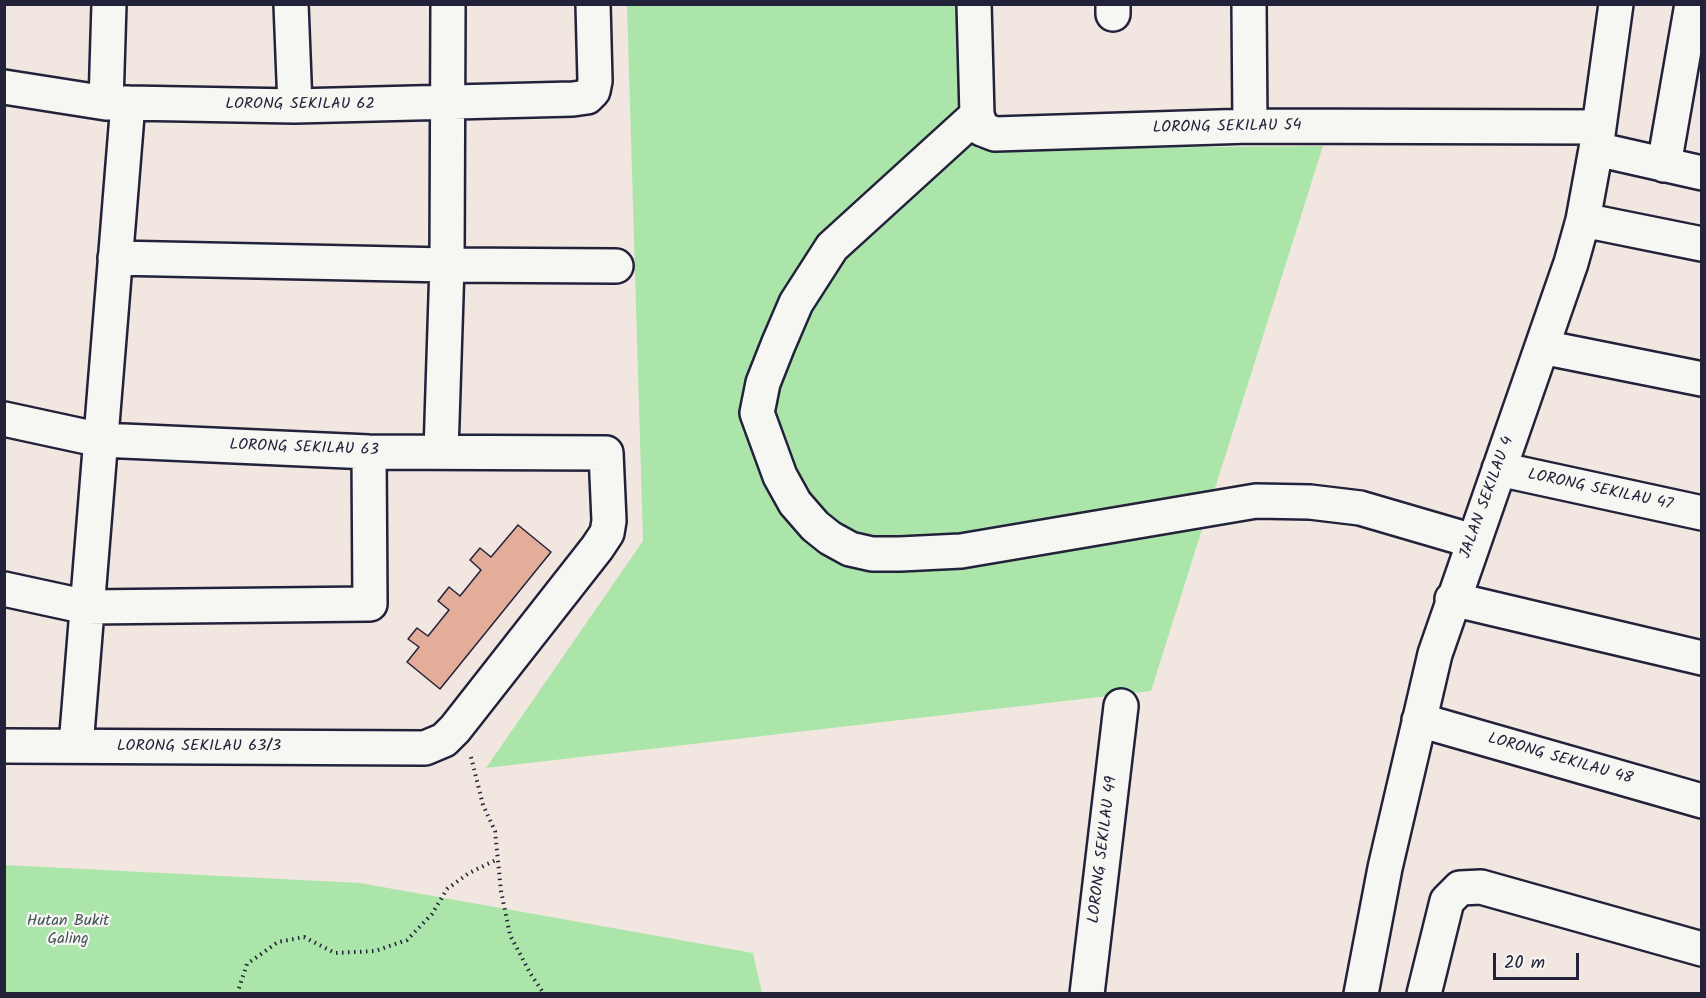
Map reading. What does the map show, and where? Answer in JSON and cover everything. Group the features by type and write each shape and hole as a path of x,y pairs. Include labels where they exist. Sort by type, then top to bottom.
{"street":[{"path":"76,746 115,258 117,103 109,4"},
{"path":"291,4 295,106"},
{"path":"441,452 447,265 448,4"},
{"name":"LORONG SEKILAU 62","path":"4,87 117,103 295,106 573,99 586,97 593,91 595,81 593,4"},
{"path":"974,4 977,115 832,247 796,303 763,383 757,413 780,476 795,503 815,526 850,549 872,554 900,554 961,551 1256,501 1310,502 1360,508 1473,541"},
{"path":"1249,4 1250,126"},
{"name":"JALAN SEKILAU 4","path":"1361,993 1385,868 1435,654 1571,263 1583,220 1598,138 1616,4"},
{"path":"1664,165 1692,4"},
{"name":"LORONG SEKILAU 54","path":"977,115 982,129 995,134 1250,126 1598,138 1664,165 1701,173"},
{"path":"1583,220 1701,244"},
{"path":"115,258 615,266"},
{"path":"1542,346 1701,379"},
{"name":"LORONG SEKILAU 63","path":"4,419 101,440 369,452 606,453"},
{"path":"4,589 87,608 370,604 369,452"},
{"name":"LORONG SEKILAU 63/3","path":"4,746 425,748 444,740 456,729 607,533 609,521 606,453"},
{"name":"LORONG SEKILAU 47","path":"1499,469 1701,513"},
{"path":"1452,600 1701,658"},
{"name":"LORONG SEKILAU 49","path":"1087,993 1121,706"},
{"name":"LORONG SEKILAU 48","path":"1419,720 1701,801"},
{"path":"1424,993 1448,901 1460,888 1481,887 1701,949"}],"path":[{"path":"456,729 470,752 483,805 495,831 501,891 510,935 530,973 544,993"},
{"path":"237,993 247,964 278,942 304,937 335,953 375,951 407,940 432,914 447,889 470,873 498,859"}],"green space":[{"path":"627,5 961,5 966,137 978,149 1323,146 1151,691 486,768 643,541"},
{"name":"Hutan Bukit Galing","path":"5,865 360,883 753,953 762,993 5,993"}],"building":[{"path":"518,525 551,552 440,689 407,662 419,647 408,639 417,628 428,636 449,610 438,601 449,587 460,596 481,570 470,560 480,548 491,557"}]}
